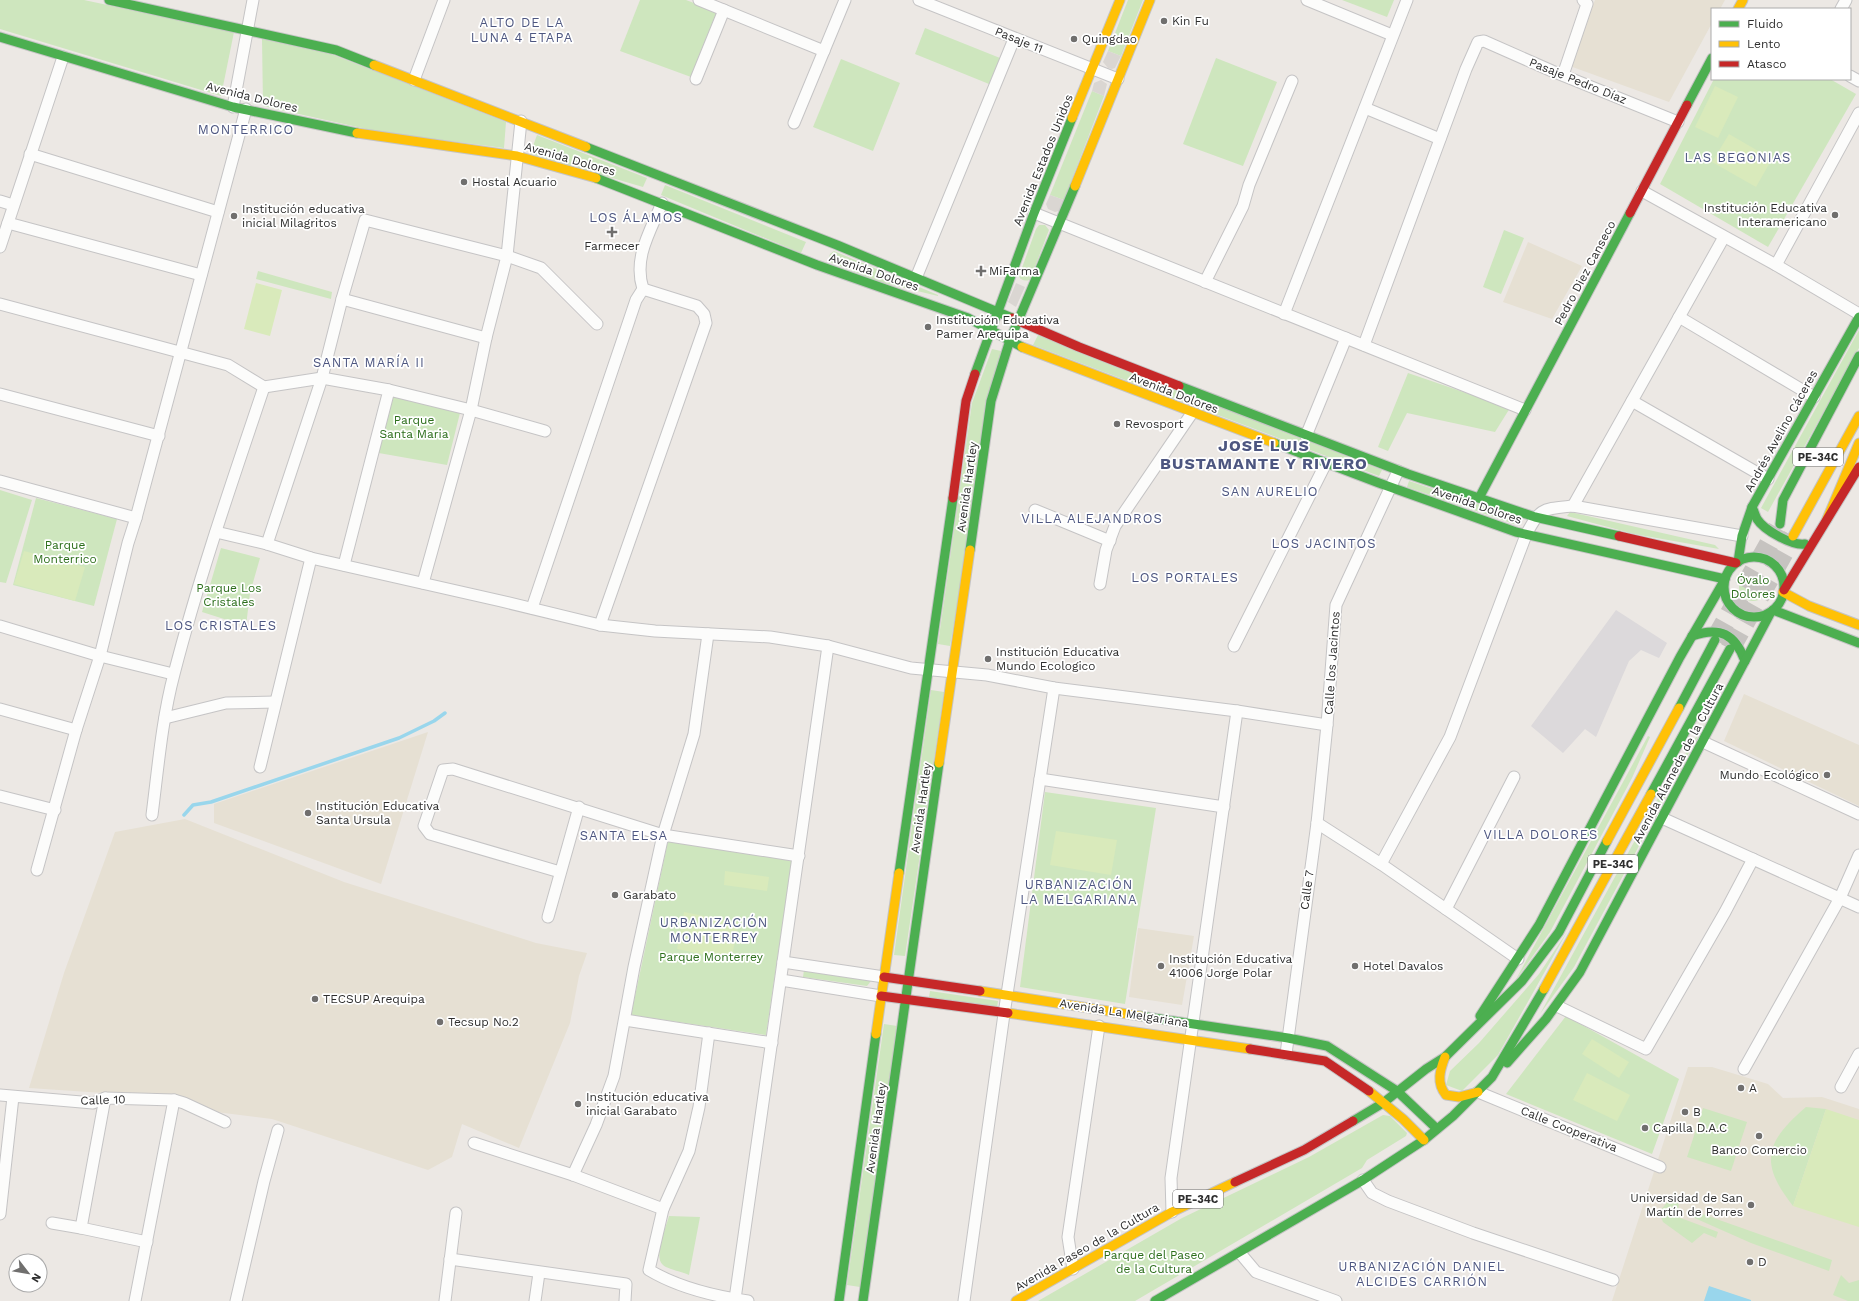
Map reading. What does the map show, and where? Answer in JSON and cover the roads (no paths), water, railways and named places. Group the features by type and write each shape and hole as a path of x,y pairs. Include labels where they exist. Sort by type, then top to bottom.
{"main road":[{"name":"Avenida Dolores","path":"109,0 336,50 521,121 660,192 817,265 968,318 1023,347 1192,413 1390,487 1526,535 1724,580"},
{"name":"Avenida Estados Unidos","path":"991,330 1012,270 1120,0"},
{"path":"1019,321 1150,0"},
{"name":"Avenida Dolores","path":"0,37 233,106 339,130 389,139 517,156 601,179 660,192 916,278 1079,347 1306,436 1479,498 1535,517 1737,562"},
{"name":"Pedro Diez Canseco","path":"1479,498 1711,60"},
{"path":"817,265 824,247"},
{"path":"1012,270 1014,277 1022,283 1032,283 1037,279"},
{"name":"Andrés Avelino Cáceres","path":"1737,562 1742,536 1752,507 1859,317"},
{"name":"Avenida Hartley","path":"863,1301 991,401 1010,340 1019,321"},
{"name":"Avenida Hartley","path":"839,1301 966,401 991,330"},
{"path":"1795,497 1779,526 1783,500 1859,356"},
{"name":"PE-34C","path":"1793,536 1859,416"},
{"path":"1827,518 1859,443"},
{"path":"1783,591 1859,468"},
{"path":"1752,507 1761,524 1790,542 1799,545 1814,539"},
{"path":"1751,557 1765,559 1774,564 1780,572 1783,581 1783,591 1781,599 1772,611 1762,616 1752,617 1742,615 1733,609 1727,601 1724,592 1724,580 1729,570 1737,562 1751,557"},
{"name":"Avenida Alameda de la Cultura","path":"1471,1032 1539,925 1692,636 1724,580"},
{"path":"1783,591 1809,606 1859,625"},
{"path":"1772,611 1859,642"},
{"name":"Avenida Alameda de la Cultura","path":"1424,1140 1478,1092 1538,1030 1557,1006 1580,972 1772,611"},
{"path":"1692,636 1714,630 1725,633 1735,640 1742,650 1745,661"},
{"name":"Avenida Alameda de la Cultura","path":"1383,1103 1397,1091 1445,1057 1471,1032 1522,981 1559,932 1716,640"},
{"name":"Avenida Alameda de la Cultura","path":"1492,1077 1526,1022 1730,649"},
{"name":"Avenida La Melgariana","path":"884,977 1193,1023 1288,1038 1327,1046 1397,1091 1437,1129"},
{"name":"Avenida La Melgariana","path":"881,996 1099,1026 1325,1061 1364,1087 1424,1140"},
{"path":"1445,1057 1439,1074 1442,1090 1446,1095 1459,1097 1478,1092"},
{"name":"Avenida Paseo de la Cultura","path":"1016,1301 1172,1212 1304,1150 1383,1103"},
{"name":"PE-34C","path":"1155,1301 1240,1253 1363,1180 1424,1140"}],"street":[{"path":"233,106 246,29 253,0"},
{"path":"414,80 444,0"},
{"path":"699,0 824,51"},
{"path":"794,123 845,0"},
{"name":"Pasaje 11","path":"919,0 1092,70 1118,79"},
{"path":"1308,0 1392,35"},
{"path":"1284,314 1392,35 1407,0"},
{"path":"1563,75 1587,4 1583,0"},
{"path":"696,79 724,10"},
{"path":"916,278 1014,38"},
{"name":"Pasaje Pedro Díaz","path":"1440,139 1466,69 1478,42 1484,41 1678,122"},
{"path":"0,247 62,56"},
{"path":"1205,282 1243,206 1249,185 1292,81"},
{"path":"1364,345 1440,139 1365,108"},
{"path":"38,870 76,730 100,656 128,543 182,353 201,275 246,109"},
{"path":"1776,265 1859,113"},
{"path":"423,583 471,410 486,338 507,256 521,121"},
{"path":"30,154 218,212"},
{"path":"1642,191 1776,265 1859,314"},
{"path":"532,608 636,300 643,289 640,277 640,256 660,192"},
{"path":"0,201 13,205"},
{"path":"1034,214 1525,410"},
{"path":"267,544 322,378 342,299 365,220 507,256 541,268 597,324"},
{"path":"8,223 201,275"},
{"path":"1573,506 1724,237"},
{"path":"600,625 706,323 704,314 697,306 643,289"},
{"path":"342,299 486,338"},
{"path":"0,304 228,365 264,387 322,378 389,390 471,410 545,431"},
{"path":"1679,316 1814,397"},
{"path":"1306,436 1346,338"},
{"path":"152,814 165,718 173,674 216,532 264,387"},
{"path":"344,565 389,390"},
{"path":"0,394 159,436"},
{"path":"1632,401 1768,479"},
{"path":"1100,584 1106,550 1115,526 1192,413"},
{"path":"1234,646 1326,463"},
{"name":"Calle los Jacintos","path":"1327,725 1336,605 1398,470"},
{"path":"0,481 136,518"},
{"path":"1381,864 1450,737 1526,535 1535,517 1546,508 1573,506 1742,536"},
{"path":"1035,510 1110,541"},
{"path":"216,532 267,544 311,558 532,608 600,625 655,632 770,637 828,646 911,668 987,675 1054,688 1238,711 1327,725"},
{"path":"260,767 311,558"},
{"path":"0,626 100,656 173,674"},
{"path":"573,1175 596,1125 614,1076 634,967 663,835 694,734 708,634"},
{"path":"736,1299 828,646"},
{"path":"964,1301 1004,1014 1054,688"},
{"path":"165,718 226,703 275,702"},
{"path":"0,709 76,730"},
{"path":"1172,1212 1171,1178 1238,711"},
{"name":"Calle 7","path":"1286,1054 1317,823 1327,725"},
{"path":"1703,742 1859,814"},
{"path":"560,872 430,834 424,826 444,770 453,769 579,807 663,835 799,856"},
{"path":"1446,909 1514,776"},
{"path":"1040,779 1224,808"},
{"path":"0,796 55,810"},
{"path":"548,917 579,807"},
{"path":"1662,818 1859,907"},
{"path":"1317,823 1381,864 1518,959"},
{"path":"1744,1069 1840,898 1859,855"},
{"path":"1557,1006 1646,1049 1726,912 1753,859"},
{"name":"Avenida La Melgariana","path":"783,962 884,977"},
{"name":"Avenida La Melgariana","path":"781,980 881,996"},
{"path":"625,1020 772,1043"},
{"path":"1074,1269 1068,1237 1099,1026"},
{"path":"709,1033 699,1107 689,1150 663,1209 649,1270 683,1287 705,1294 748,1301"},
{"path":"1841,1087 1859,1054"},
{"name":"Calle Cooperativa","path":"1478,1092 1660,1167"},
{"name":"Calle 10","path":"0,1095 93,1102 105,1098 174,1100 184,1103 225,1122"},
{"path":"0,1214 13,1097"},
{"path":"81,1228 105,1098"},
{"path":"135,1301 174,1100"},
{"path":"236,1301 264,1181 278,1130"},
{"path":"474,1143 573,1175 663,1209"},
{"path":"1363,1180 1372,1193 1388,1201 1474,1233 1614,1280"},
{"path":"445,1301 456,1213"},
{"path":"52,1223 147,1242"},
{"path":"1240,1253 1256,1272 1336,1301"},
{"path":"450,1259 539,1273 626,1284 625,1301"},
{"path":"535,1301 539,1273"}],"water":[{"path":"1709,1286 1751,1300 1751,1301 1704,1301"}],"waterway":[{"path":"184,815 193,805 211,802 399,738 434,721 445,713"}],"tunnel":[{"path":"1715,640 1778,528"},
{"path":"1730,649 1793,536"}],"place":[{"name":"Kin Fu","path":"1164,21"},
{"name":"Quingdao","path":"1074,39"},
{"name":"Hostal Acuario","path":"464,182"},
{"name":"Institución Educativa Interamericano","path":"1835,215"},
{"name":"Institución educativa inicial Milagritos","path":"234,216"},
{"name":"Farmecer","path":"612,232"},
{"name":"MiFarma","path":"981,271"},
{"name":"Institución Educativa Pamer Arequipa","path":"928,327"},
{"name":"Revosport","path":"1117,424"},
{"name":"Institución Educativa Mundo Ecologico","path":"988,659"},
{"name":"Mundo Ecológico","path":"1827,775"},
{"name":"Institución Educativa Santa Ursula","path":"308,813"},
{"name":"Garabato","path":"615,895"},
{"name":"Institución Educativa 41006 Jorge Polar","path":"1161,966"},
{"name":"Hotel Davalos","path":"1355,966"},
{"name":"TECSUP Arequipa","path":"315,999"},
{"name":"Tecsup No.2","path":"440,1022"},
{"name":"A","path":"1741,1088"},
{"name":"Institución educativa inicial Garabato","path":"578,1104"},
{"name":"B","path":"1685,1112"},
{"name":"Capilla D.A.C","path":"1645,1128"},
{"name":"Banco Comercio","path":"1759,1136"},
{"name":"Universidad de San Martín de Porres","path":"1751,1205"},
{"name":"D","path":"1750,1262"}],"district":[{"name":"ALTO DE LA LUNA 4 ETAPA","path":"522,30"},
{"name":"MONTERRICO","path":"246,129"},
{"name":"LAS BEGONIAS","path":"1738,157"},
{"name":"LOS ÁLAMOS","path":"636,217"},
{"name":"SANTA MARÍA II","path":"369,362"},
{"name":"JOSÉ LUIS BUSTAMANTE Y RIVERO","path":"1264,454"},
{"name":"SAN AURELIO","path":"1270,491"},
{"name":"VILLA ALEJANDROS","path":"1092,518"},
{"name":"LOS JACINTOS","path":"1324,543"},
{"name":"LOS PORTALES","path":"1185,577"},
{"name":"LOS CRISTALES","path":"221,625"},
{"name":"VILLA DOLORES","path":"1541,834"},
{"name":"SANTA ELSA","path":"624,835"},
{"name":"URBANIZACIÓN LA MELGARIANA","path":"1079,892"},
{"name":"URBANIZACIÓN MONTERREY","path":"714,930"},
{"name":"URBANIZACIÓN DANIEL ALCIDES CARRIÓN","path":"1422,1274"}],"park label":[{"name":"Parque Santa Maria","path":"414,427"},
{"name":"Parque Monterrico","path":"65,552"},
{"name":"Óvalo Dolores","path":"1753,587"},
{"name":"Parque Los Cristales","path":"229,595"},
{"name":"Parque Monterrey","path":"711,957"},
{"name":"Parque del Paseo de la Cultura","path":"1154,1262"}]}
